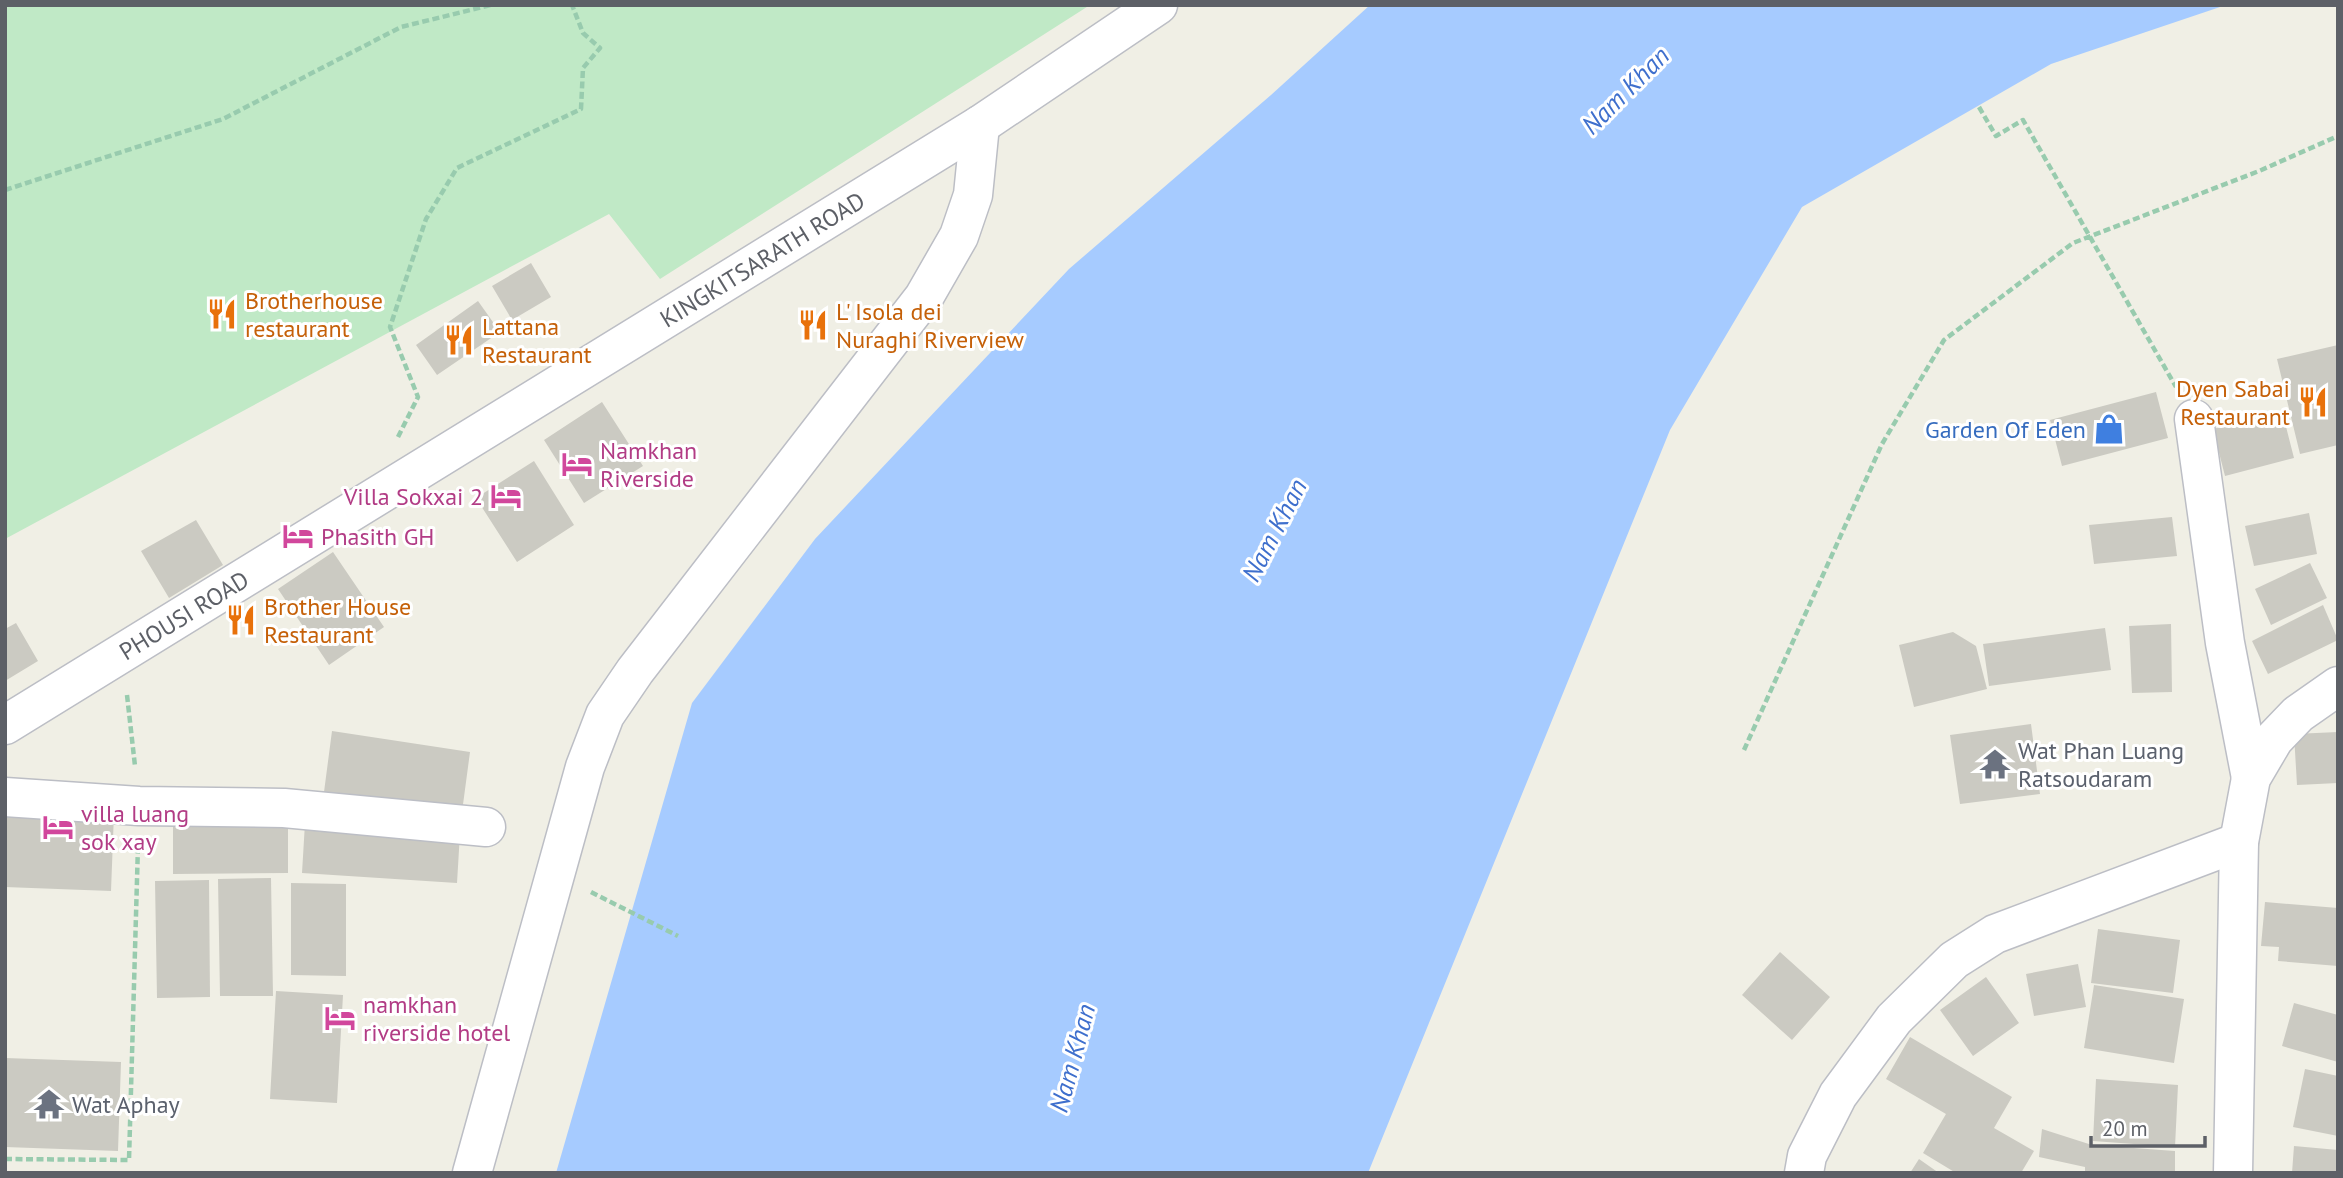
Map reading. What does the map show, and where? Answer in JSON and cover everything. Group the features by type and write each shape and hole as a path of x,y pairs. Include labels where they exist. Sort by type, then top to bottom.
{"street":[{"name":"KINGKITSARATH ROAD","path":"363,507 980,125 1158,5"},
{"path":"472,1173 585,767 605,715 635,671 924,297 959,236 973,195 980,125"},
{"path":"2194,418 2225,643 2251,778"},
{"name":"PHOUSI ROAD","path":"5,725 363,507"},
{"path":"2233,1173 2238,842 2251,778 2273,739 2298,714 2338,686"},
{"path":"5,797 139,806 284,808 486,827"},
{"path":"1804,1173 1807,1156 1838,1095 1895,1019 1954,960 1995,934 2238,842"}],"path":[{"path":"5,190 223,119 401,27 491,5"},
{"path":"394,446 418,397 390,327 426,219 457,168 581,109 583,68 600,48 583,33 572,5"},
{"path":"1979,107 1996,136 2023,120 2194,418"},
{"path":"1744,750 1882,444 1944,340 2073,243 2259,171 2338,136"},
{"path":"5,1159 129,1160 139,806 122,652"}],"green space":[{"path":"5,5 1090,5 660,279 609,214 5,539"}],"water":[{"name":"Nam Khan","path":"1370,5 2226,5 2051,64 1802,207 1670,430 1368,1173 556,1173 692,703 815,539 1069,269 1271,95"}],"building":[{"path":"531,263 551,297 512,320 492,286"},
{"path":"478,301 500,332 437,375 416,345"},
{"name":"Dyen Sabai Restaurant","path":"2338,345 2338,445 2300,454 2277,359"},
{"name":"Garden Of Eden","path":"2156,392 2168,438 2062,466 2050,420"},
{"path":"602,402 643,466 584,503 544,440"},
{"path":"2282,411 2294,458 2225,476 2213,429"},
{"path":"534,461 574,525 517,562 476,498"},
{"path":"2309,513 2317,554 2254,566 2245,526"},
{"path":"2172,517 2177,556 2094,564 2089,525"},
{"path":"196,520 223,565 169,598 141,551"},
{"path":"333,552 384,627 329,665 278,589"},
{"path":"2310,563 2327,598 2271,625 2255,589"},
{"path":"2323,605 2338,640 2268,674 2252,641"},
{"path":"16,623 38,661 5,681 5,629"},
{"path":"2171,624 2172,692 2132,693 2129,626"},
{"path":"2105,628 2111,670 1989,686 1983,644"},
{"path":"1953,632 1976,646 1987,689 1914,707 1899,645"},
{"name":"Wat Phan Luang Ratsoudaram","path":"2031,724 2040,794 1960,804 1950,735"},
{"path":"332,731 470,752 462,812 324,792"},
{"path":"2338,732 2338,783 2297,785 2294,734"},
{"path":"5,808 114,813 111,891 5,887"},
{"path":"288,815 288,873 173,874 173,822"},
{"path":"305,823 460,833 457,883 302,873"},
{"path":"271,878 273,996 220,996 218,879"},
{"path":"209,880 210,997 157,998 155,881"},
{"path":"291,883 346,884 346,976 291,975"},
{"path":"2265,902 2338,908 2338,966 2278,961 2279,947 2261,946"},
{"path":"2098,929 2180,940 2173,993 2091,983"},
{"path":"1780,952 1830,997 1792,1040 1742,995"},
{"path":"2078,964 2086,1007 2034,1016 2026,974"},
{"path":"1986,977 2019,1023 1973,1056 1940,1010"},
{"path":"2094,985 2184,999 2174,1063 2084,1048"},
{"path":"276,991 343,995 337,1103 270,1099"},
{"path":"2294,1003 2338,1015 2338,1062 2282,1046"},
{"path":"1910,1037 2012,1097 1994,1128 2034,1151 2021,1173 1956,1173 1923,1153 1946,1114 1886,1079"},
{"path":"5,1058 121,1062 118,1151 5,1147"},
{"path":"2305,1069 2338,1076 2338,1136 2293,1127"},
{"path":"2096,1079 2178,1085 2175,1147 2093,1141"},
{"path":"2042,1129 2092,1145 2175,1151 2175,1173 2085,1173 2085,1167 2039,1157"},
{"path":"2294,1146 2338,1150 2338,1173 2292,1173"},
{"path":"1919,1159 1939,1173 1910,1173"}],"place":[{"name":"Brotherhouse restaurant","path":"222,314"},
{"name":"L' Isola dei Nuraghi Riverview","path":"813,325"},
{"name":"Lattana Restaurant","path":"459,340"},
{"name":"Dyen Sabai Restaurant","path":"2313,402"},
{"name":"Garden Of Eden","path":"2109,429"},
{"name":"Namkhan Riverside","path":"577,464"},
{"name":"Villa Sokxai 2","path":"506,496"},
{"name":"Phasith GH","path":"298,536"},
{"name":"Brother House Restaurant","path":"241,620"},
{"name":"Wat Phan Luang Ratsoudaram","path":"1995,764"},
{"name":"villa luang sok xay","path":"58,827"},
{"name":"namkhan riverside hotel","path":"340,1018"},
{"name":"Wat Aphay","path":"49,1104"}]}
